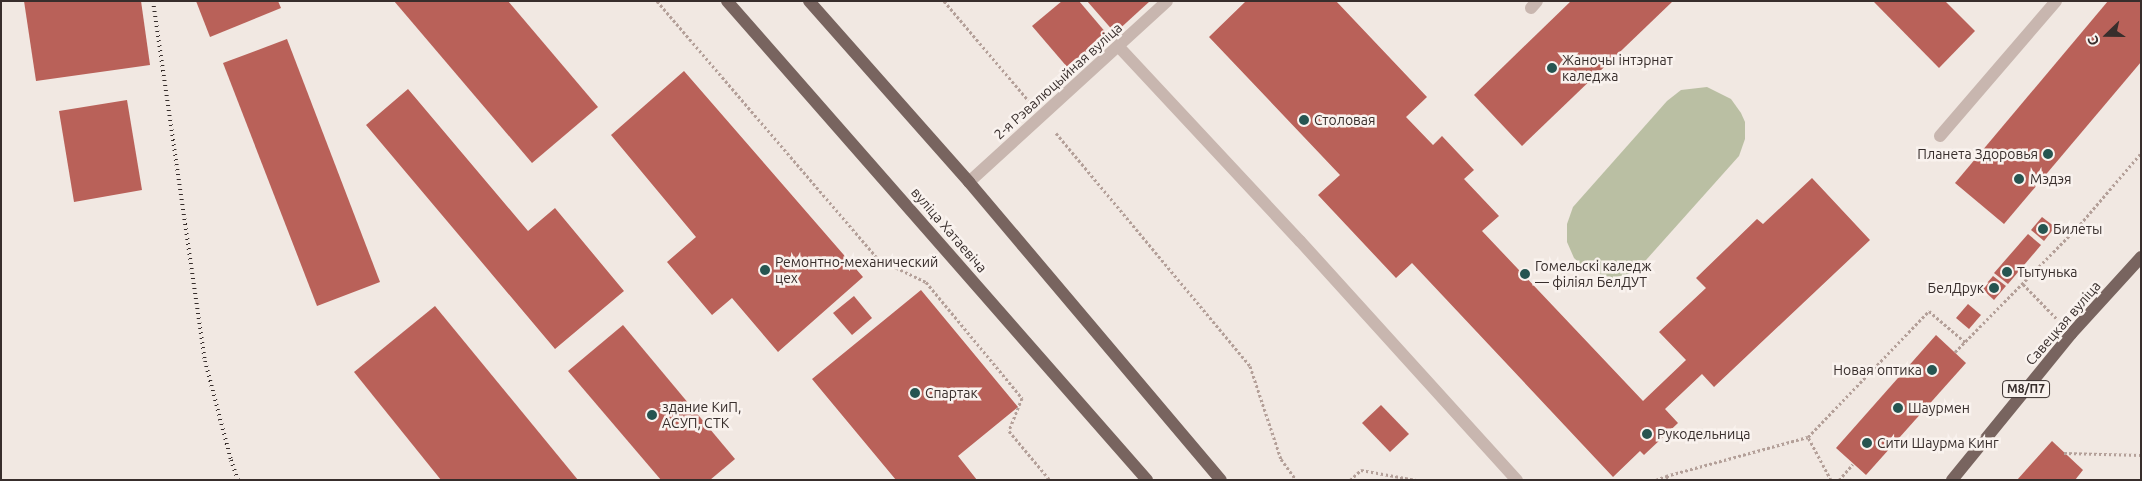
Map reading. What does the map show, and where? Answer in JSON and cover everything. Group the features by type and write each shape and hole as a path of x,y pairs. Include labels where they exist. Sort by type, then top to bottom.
{"main road":[{"name":"вуліца Хатаевіча","path":"727,1 1147,480"},
{"path":"809,1 969,182 1221,480"},
{"name":"Савецкая вуліца","path":"1952,480 2071,334 2141,257"}],"street":[{"name":"2-я Рэвалюцыйная вуліца","path":"969,182 1119,47 1167,1"},
{"path":"1940,136 2056,1"},
{"path":"1119,47 1300,241 1517,480"}],"path":[{"path":"657,1 878,259 926,282 1022,398 1009,431 1050,480"},
{"path":"944,1 1250,366 1281,459 1296,480"},
{"path":"1955,352 2077,228 2141,153"},
{"path":"2023,284 2071,334"},
{"path":"1656,480 1808,437 1929,312 1965,342"},
{"path":"1808,437 1831,480"},
{"path":"2064,453 2141,455"},
{"path":"1839,480 1853,464"},
{"path":"1350,480 1362,470 1416,480"},
{"path":"1666,476 1670,480"}],"green space":[{"path":"1707,87 1731,99 1741,113 1745,122 1745,139 1739,156 1638,269 1613,278 1588,271 1574,258 1567,242 1567,224 1573,207 1667,101 1681,90"}],"building":[{"path":"24,1 141,1 150,65 36,81"},
{"path":"196,1 278,1 281,8 210,37"},
{"path":"394,1 508,1 598,107 532,163"},
{"path":"1062,1 1079,1 1107,34 1068,68 1032,26"},
{"path":"1087,1 1150,1 1115,33"},
{"path":"1246,1 1336,1 1427,97 1406,117 1433,145 1442,136 1474,170 1464,179 1499,216 1482,231 1643,401 1686,360 1659,332 1706,288 1696,278 1757,219 1763,224 1812,178 1870,240 1714,387 1702,374 1665,409 1678,423 1644,455 1640,451 1613,477 1412,263 1396,278 1318,195 1340,175 1209,37"},
{"name":"Жаночы інтэрнат каледжа","path":"1571,1 1673,1 1522,146 1474,95"},
{"path":"1873,1 1945,1 1975,31 1939,68"},
{"path":"2108,1 2141,1 2141,62 2004,224 1955,183"},
{"path":"287,39 380,282 317,306 223,63"},
{"path":"684,71 863,277 778,352 732,298 712,315 667,262 696,237 611,135"},
{"path":"408,89 528,231 555,208 624,291 555,349 366,125"},
{"path":"127,100 142,190 74,202 59,111"},
{"name":"Билеты","path":"2042,217 2055,227 2044,241 2031,230"},
{"path":"2028,234 2041,245 2008,284 1994,273"},
{"name":"БелДрук","path":"1993,276 2006,286 1994,300 1982,289"},
{"name":"Спартак","path":"921,290 1018,407 958,456 977,480 896,480 812,379"},
{"path":"854,296 872,318 852,335 833,313"},
{"path":"1968,304 1981,315 1969,329 1956,318"},
{"path":"435,306 578,480 441,480 354,372"},
{"name":"здание КиП, АСУП, СТК","path":"623,325 735,459 710,480 661,480 568,371"},
{"path":"1936,335 1966,363 1866,475 1836,448"},
{"path":"1381,405 1409,434 1390,452 1362,423"},
{"path":"2052,441 2083,470 2075,480 2017,480"}],"railway":[{"path":"153,1 205,361 238,480"}],"place":[{"name":"Жаночы інтэрнат каледжа","path":"1552,68"},
{"name":"Столовая","path":"1304,120"},
{"name":"Планета Здоровья","path":"2048,154"},
{"name":"Мэдэя","path":"2019,179"},
{"name":"Билеты","path":"2043,229"},
{"name":"Ремонтно-механический цех","path":"765,270"},
{"name":"Тытунька","path":"2007,272"},
{"name":"Гомельскі каледж — філіял БелДУТ","path":"1525,274"},
{"name":"БелДрук","path":"1994,288"},
{"name":"Новая оптика","path":"1932,370"},
{"name":"Спартак","path":"915,393"},
{"name":"Шаурмен","path":"1898,408"},
{"name":"здание КиП, АСУП, СТК","path":"652,415"},
{"name":"Рукодельница","path":"1647,434"},
{"name":"Сити Шаурма Кинг","path":"1867,443"}]}
